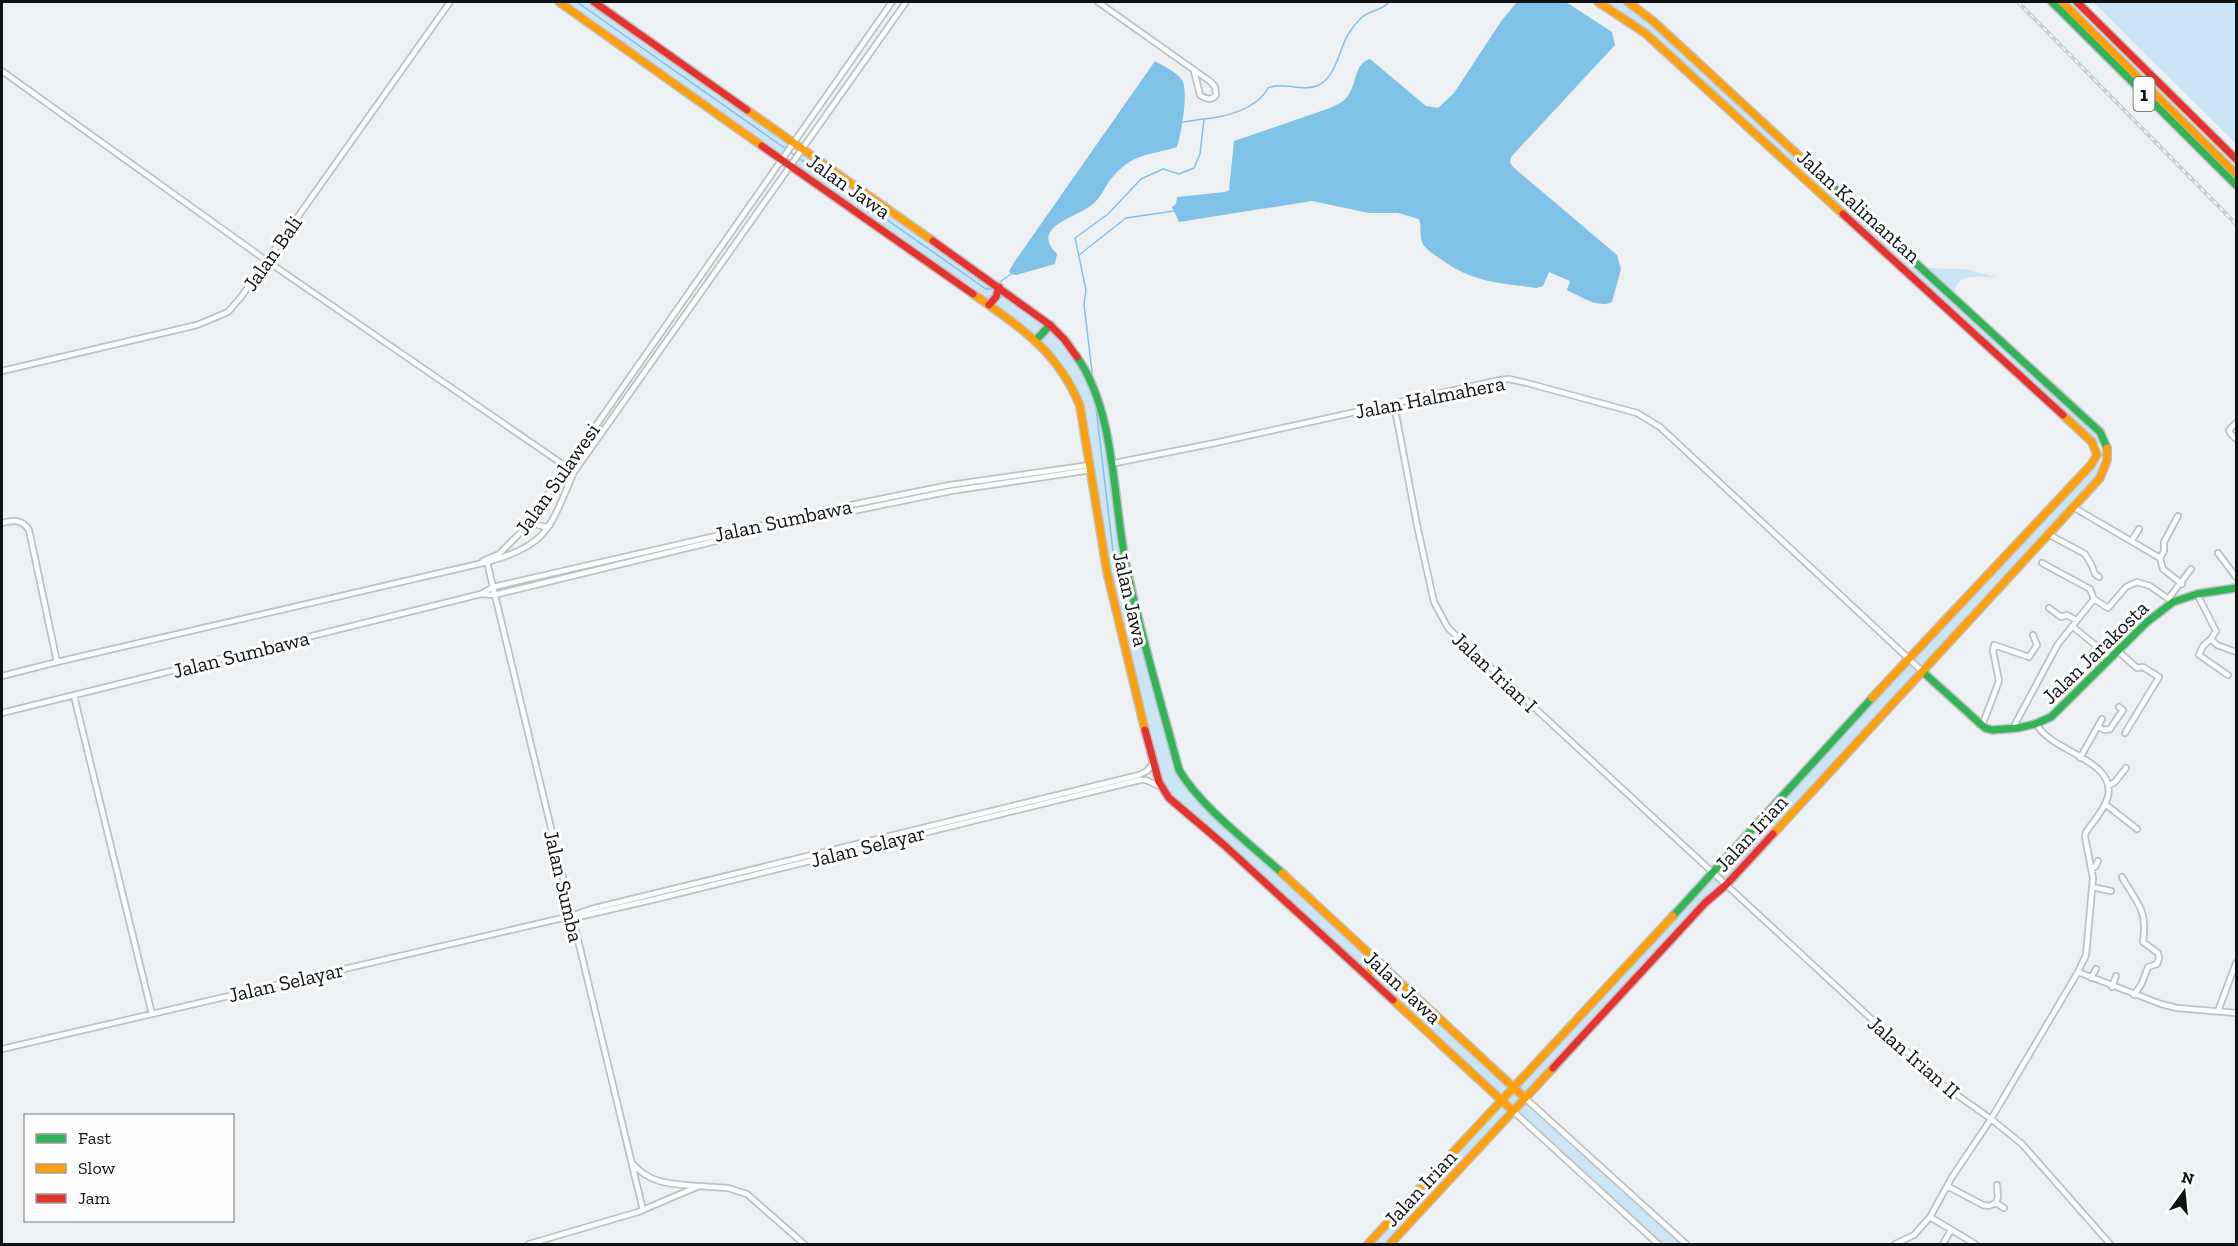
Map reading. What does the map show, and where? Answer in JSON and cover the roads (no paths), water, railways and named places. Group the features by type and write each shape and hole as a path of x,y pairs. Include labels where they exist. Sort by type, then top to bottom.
{"main road":[{"name":"Jalan Jawa","path":"559,2 783,157 989,305 1036,340 1058,362 1076,394 1084,421 1107,572 1153,762 1163,788 1178,806 1214,836 1513,1111"},
{"name":"Jalan Jawa","path":"594,2 792,144 999,287 1050,325 1075,352 1092,382 1102,409 1128,577 1179,770 1184,779 1203,800 1525,1098"},
{"name":"Jalan Kalimantan","path":"1598,2 1645,33 2092,442"},
{"name":"Jalan Kalimantan","path":"1628,2 1653,21 2100,432"},
{"name":"1","path":"2052,2 2236,185"},
{"name":"1","path":"2062,2 2236,174"},
{"name":"1","path":"2068,2 2236,168"},
{"name":"1","path":"2077,2 2236,159"},
{"path":"1833,206 1843,196"},
{"path":"989,305 996,297 999,287"},
{"path":"1036,340 1050,325"},
{"path":"2092,442 2100,443 2102,439 2100,432"},
{"path":"2100,432 2109,452 2104,472"},
{"path":"2091,464 2097,452 2092,442"},
{"path":"2091,464 2099,463 2104,472"},
{"name":"Jalan Irian","path":"1368,1245 1908,659 2091,464"},
{"name":"Jalan Irian","path":"1390,1245 1705,903 1725,885 1923,672 2104,472"},
{"name":"Jalan Jarakosta","path":"1982,726 1992,730 2013,728 2037,724 2049,719 2171,600 2236,588"},
{"path":"1923,672 1982,726"},
{"path":"1366,975 1380,963"}],"street":[{"name":"Jalan Bali","path":"2,371 197,325 228,312 267,261 362,123 450,2"},
{"name":"Jalan Sulawesi","path":"478,563 499,554 509,546 533,516 892,2"},
{"name":"Jalan Sulawesi","path":"478,563 519,552 531,545 550,525 558,512 574,472 906,2"},
{"path":"1098,2 1211,82 1215,87 1216,95 1213,98 1200,95 1194,70"},
{"path":"2,71 267,261 574,472"},
{"name":"Jalan Halmahera","path":"1110,464 1509,379 1614,406 1647,418 1660,427 1923,672"},
{"name":"Jalan Irian I","path":"1394,404 1434,602 1443,620 1466,645 1713,873"},
{"path":"2236,423 2229,430 2236,439"},
{"name":"Jalan Sumbawa","path":"2,713 756,528 950,485 1090,467"},
{"path":"2073,507 2160,558 2163,569 2182,584"},
{"path":"533,516 538,525 545,527 550,525"},
{"path":"2160,558 2164,551 2164,542 2178,516"},
{"path":"2,523 19,521 29,530 57,662"},
{"path":"2132,540 2139,529"},
{"name":"Jalan Sumbawa","path":"481,594 493,587 732,534"},
{"path":"2048,534 2085,554 2095,574 2099,577"},
{"path":"2218,553 2236,577"},
{"name":"Jalan Sumba","path":"487,562 643,1210"},
{"path":"2,676 478,563"},
{"path":"2042,563 2090,590 2094,599 2108,608 2122,590 2138,582 2150,586 2171,600 2191,569"},
{"path":"2197,594 2217,631 2203,646 2199,655 2228,675"},
{"path":"2013,728 2057,647 2094,599"},
{"path":"2049,608 2061,617 2067,615 2076,620"},
{"path":"2072,626 2111,658"},
{"path":"1982,726 1999,681 1993,651 1994,645 2029,657 2037,645 2033,635"},
{"path":"2211,639 2217,645 2236,652"},
{"path":"2118,651 2137,667 2144,667 2159,677 2125,732"},
{"path":"75,696 152,1014"},
{"path":"2098,726 2104,730 2110,729 2123,710 2118,706"},
{"path":"2080,758 2102,719"},
{"path":"1895,1245 1914,1235 1930,1217 1947,1186 1991,1119 2086,955 2092,887 2085,835 2105,804 2108,797 2108,786 2102,771 2045,736 2037,724"},
{"name":"Jalan Selayar","path":"1121,783 1143,774 1153,762"},
{"path":"2108,786 2115,782 2126,768"},
{"name":"Jalan Selayar","path":"2,1049 571,916 578,917 687,888 1121,783 1144,780 1163,788"},
{"path":"2105,804 2137,829"},
{"path":"2091,869 2098,861"},
{"name":"Jalan Irian II","path":"1713,873 1944,1085 1991,1119 2035,1158 2110,1245"},
{"path":"2122,877 2144,915 2143,942 2158,953 2159,957 2157,964 2148,968 2134,995"},
{"path":"2092,887 2111,891"},
{"path":"2218,1011 2236,963"},
{"path":"2091,978 2096,969"},
{"path":"2078,972 2112,987 2177,1008 2236,1013"},
{"path":"2112,987 2116,976"},
{"name":"Jalan Jawa","path":"1525,1098 1686,1245"},
{"name":"Jalan Jawa","path":"1513,1111 1658,1245"},
{"path":"631,1162 644,1175 657,1181 728,1188 747,1194 804,1245"},
{"path":"1996,1203 1997,1185"},
{"path":"529,1245 643,1210 699,1186"},
{"path":"1947,1186 1983,1205 1989,1206 1996,1203"},
{"path":"1996,1203 2004,1208"},
{"path":"1930,1217 1975,1245"},
{"path":"1943,1245 1951,1230"}],"water":[{"path":"1517,2 1566,2 1612,32 1615,45 1511,157 1510,162 1513,167 1617,255 1621,269 1612,302 1601,304 1583,298 1567,290 1570,281 1549,272 1543,286 1536,288 1474,277 1451,266 1429,251 1421,239 1419,219 1398,213 1369,213 1312,201 1179,222 1172,207 1176,204 1177,197 1229,190 1234,141 1330,108 1341,102 1352,89 1358,69 1365,61 1370,59 1426,106 1438,108 1454,93 1502,20"},
{"path":"1155,61 1177,74 1184,86 1184,113 1177,147 1141,157 1126,164 1111,179 1095,202 1052,229 1049,236 1050,244 1057,254 1055,264 1016,275 1011,274 1009,271 1015,261"}],"waterway":[{"path":"577,2 786,149"},
{"path":"1093,380 1084,305 1086,290 1075,238 1108,214 1141,179 1163,169 1179,174 1194,168 1200,154 1204,119 1231,114 1249,107 1268,88 1274,86 1306,88 1325,81 1334,69 1350,31 1364,15 1389,2"},
{"path":"1183,122 1203,119"},
{"path":"790,152 986,289 992,289"},
{"path":"1079,255 1126,218 1174,211"},
{"path":"1000,282 1011,274"},
{"path":"1095,399 1114,560 1131,623"}],"railway":[{"path":"2018,2 2236,224"}]}
